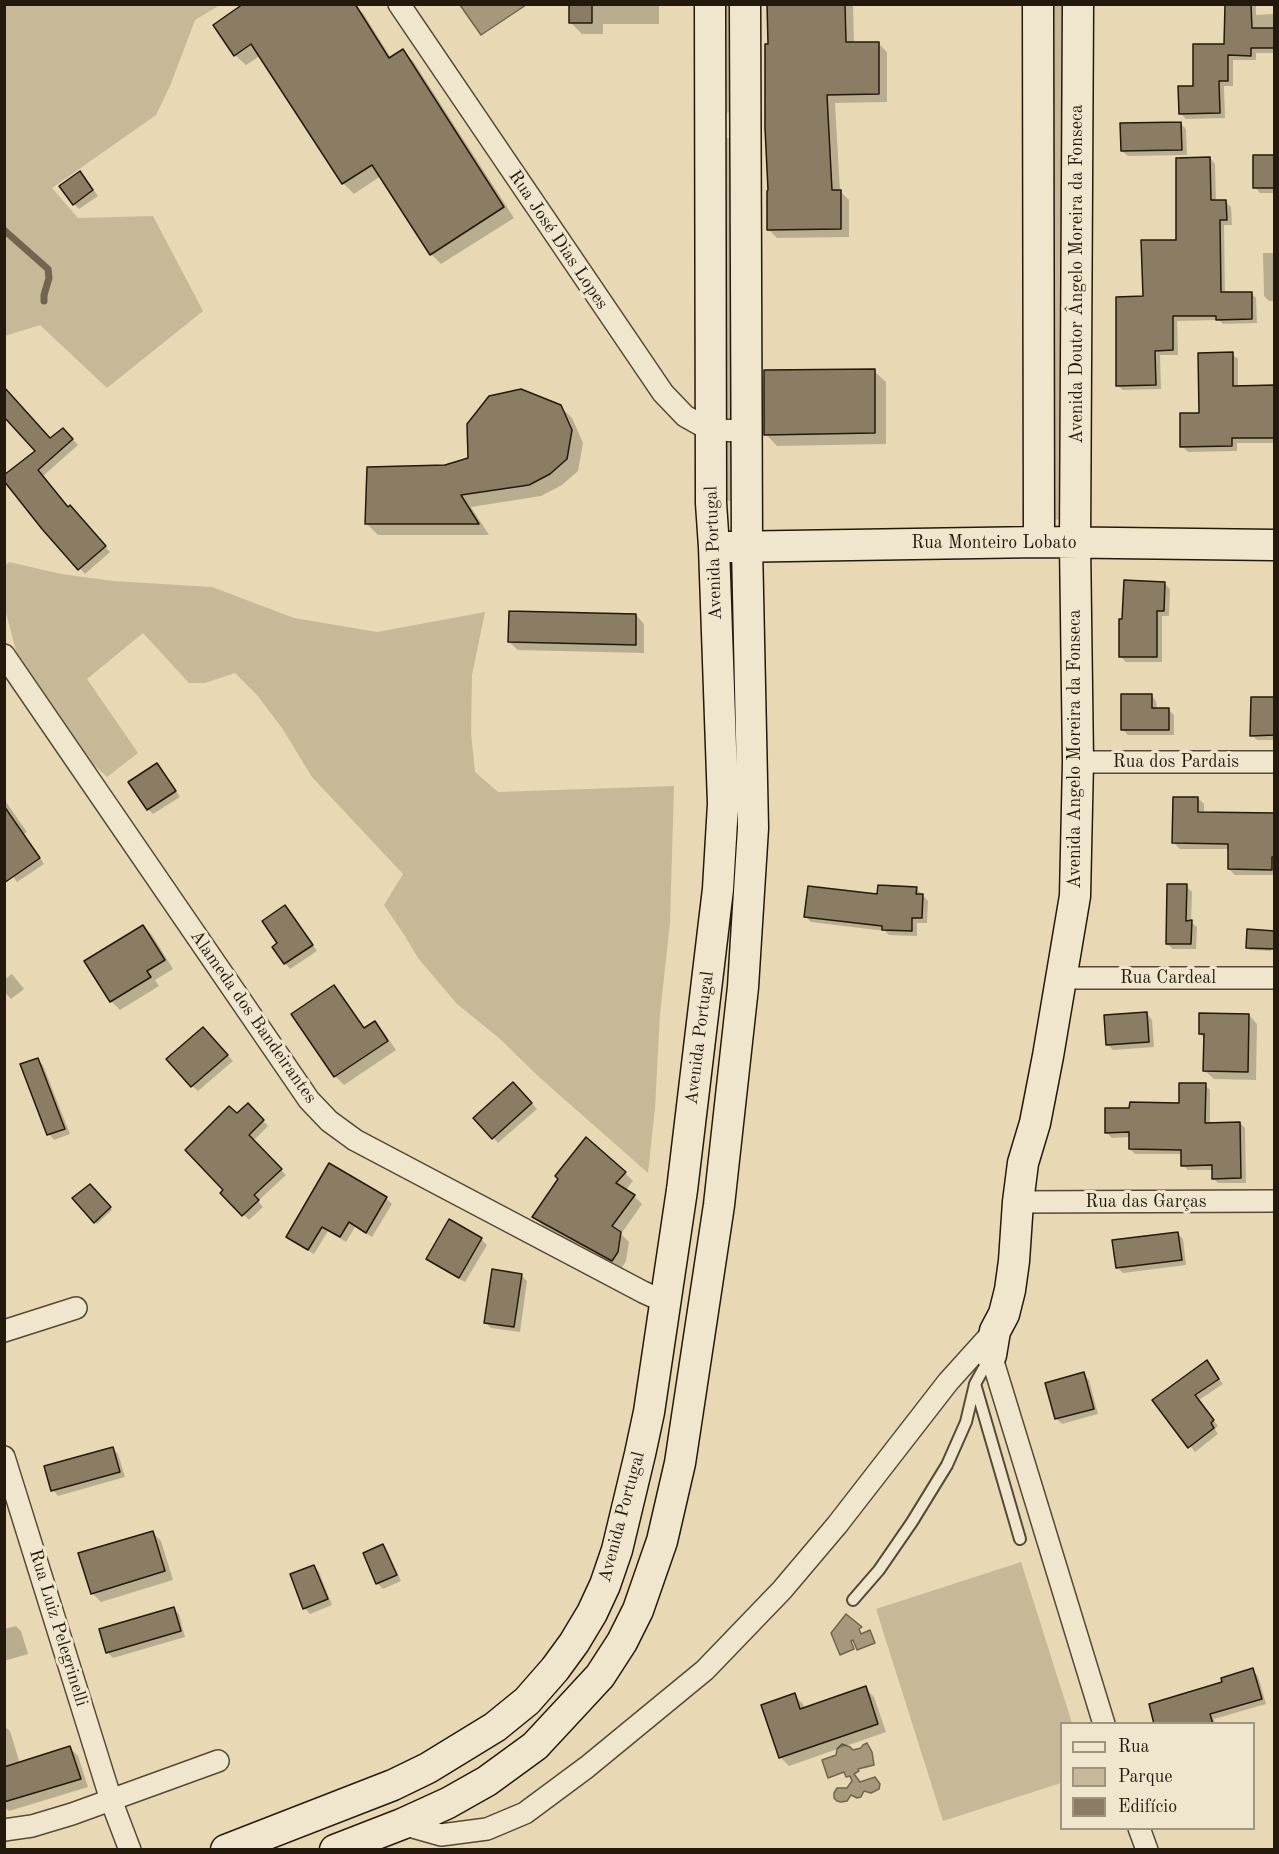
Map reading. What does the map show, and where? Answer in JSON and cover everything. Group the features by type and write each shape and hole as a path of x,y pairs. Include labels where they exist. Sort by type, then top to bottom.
{"main road":[{"name":"Avenida Portugal","path":"226,1850 393,1785 428,1768 495,1727 527,1701 574,1643 605,1585 616,1550 649,1412 682,1190 718,889 723,804 711,503 710,4"},
{"name":"Avenida Portugal","path":"335,1850 402,1824 448,1803 487,1781 535,1746 600,1676 622,1642 638,1610 662,1541 680,1463 717,1217 743,987 753,828 747,546 746,4"},
{"path":"1038,4 1039,542"},
{"name":"Avenida Doutor Ângelo Moreira da Fonseca","path":"1075,543 1078,4"},
{"path":"711,126 746,126"},
{"name":"Rua Monteiro Lobato","path":"714,547 1039,542 1275,545"},
{"name":"Avenida Angelo Moreira da Fonseca","path":"993,1343 1010,1290 1023,1163 1035,1123 1075,896 1078,762 1075,543"}],"street":[{"name":"Rua José Dias Lopes","path":"399,4 663,393 685,416 710,430 748,431"},
{"name":"Alameda dos Bandeirantes","path":"4,655 309,1100 329,1121 355,1140 632,1287 665,1302"},
{"name":"Rua dos Pardais","path":"1078,762 1275,762"},
{"name":"Rua Cardeal","path":"1062,978 1275,978"},
{"name":"Rua das Garças","path":"1018,1202 1275,1201"},
{"path":"4,1331 76,1308"},
{"path":"402,1824 441,1835 487,1830 525,1813 587,1767 705,1670 782,1590 837,1526 948,1382 993,1343 1103,1722"},
{"name":"Rua Luiz Pelegrinelli","path":"4,1457 111,1800 130,1850"},
{"path":"4,1830 32,1826 218,1761"},
{"path":"1140,1830 1147,1850"}],"lane":[{"path":"852,1600 879,1570 947,1465 966,1422 975,1384 993,1343"},
{"path":"975,1384 1020,1539"}],"green space":[{"path":"5,4 220,5 195,20 170,86 156,115 52,188 78,218 153,216 203,311 107,388 40,325 5,336"},
{"path":"722,5 734,5 735,112 723,113"},
{"path":"1044,5 1068,5 1069,519 1047,520"},
{"path":"722,138 735,138 735,501 723,501"},
{"path":"9,562 61,574 113,581 212,587 294,618 377,632 485,612 472,675 471,733 475,772 498,792 674,786 670,923 660,1014 655,1108 648,1173 539,1077 499,1038 457,1004 418,958 384,905 403,874 312,777 282,728 257,695 235,673 205,683 189,683 143,633 87,679 138,753 107,777 86,758 21,670 5,609 4,566"},
{"path":"1021,1562 1072,1722 1060,1722 1060,1783 943,1821 876,1609"}],"shaded area":[{"path":"460,5 526,5 481,35"},
{"path":"846,1614 862,1627 859,1629 861,1634 870,1630 875,1643 857,1650 853,1640 851,1641 854,1649 840,1655 831,1633"},
{"path":"867,1743 872,1752 874,1765 858,1769 859,1771 854,1774 860,1782 875,1777 880,1784 879,1789 871,1793 864,1791 861,1797 857,1798 851,1795 847,1801 837,1801 834,1793 837,1788 847,1788 852,1781 850,1776 846,1777 844,1772 828,1778 822,1760 836,1755 837,1749 842,1744 853,1750"}],"building":[{"path":"243,4 355,4 389,58 403,49 504,207 430,255 372,165 342,184 251,44 234,56 213,25"},
{"path":"569,4 592,4 592,23 569,23"},
{"path":"767,4 845,4 846,42 879,42 879,94 827,95 832,190 841,190 841,229 767,230 765,44 768,44"},
{"path":"1225,4 1251,4 1252,28 1275,28 1275,48 1251,48 1251,56 1228,55 1228,81 1219,81 1220,113 1179,114 1178,86 1193,86 1193,44 1224,44"},
{"path":"1181,122 1182,150 1121,151 1120,123"},
{"path":"1253,155 1275,155 1275,188 1253,188"},
{"path":"1210,157 1211,200 1226,200 1227,220 1220,220 1221,292 1252,292 1252,319 1216,320 1216,316 1173,316 1173,350 1155,351 1156,385 1116,386 1116,297 1143,296 1141,240 1176,240 1176,158"},
{"path":"80,171 93,190 73,205 59,186"},
{"path":"1233,352 1233,386 1275,385 1275,438 1232,438 1232,446 1180,447 1180,413 1199,413 1198,353"},
{"path":"875,369 875,433 764,435 764,370"},
{"path":"4,387 50,438 63,428 73,439 38,470 68,507 70,505 106,546 78,570 4,481 4,475 35,451 4,417"},
{"path":"521,389 561,405 572,430 567,459 550,474 529,485 461,495 479,524 365,524 367,467 445,465 468,458 467,424 489,396"},
{"path":"1124,580 1165,582 1164,611 1157,611 1157,657 1119,657 1119,619 1122,619"},
{"path":"509,611 636,614 636,645 508,642"},
{"path":"1121,694 1152,694 1152,708 1169,708 1169,730 1121,730"},
{"path":"1251,697 1275,697 1275,735 1250,736"},
{"path":"157,763 176,791 147,810 128,782"},
{"path":"1173,797 1198,797 1198,812 1275,813 1275,857 1272,857 1272,870 1228,869 1228,844 1172,843"},
{"path":"4,806 40,858 4,883"},
{"path":"1167,884 1187,884 1186,921 1192,920 1191,944 1166,944"},
{"path":"878,885 917,887 916,894 923,894 922,918 912,918 912,931 882,930 882,926 804,917 808,886 877,894"},
{"path":"285,905 313,945 284,964 272,947 277,943 262,921"},
{"path":"143,925 165,960 147,971 151,977 110,1002 84,961"},
{"path":"1247,929 1275,931 1275,949 1246,948"},
{"path":"334,985 364,1028 375,1021 388,1041 334,1077 291,1014"},
{"path":"1147,1012 1149,1042 1106,1045 1104,1015"},
{"path":"1199,1013 1249,1014 1248,1072 1203,1071 1204,1034 1199,1034"},
{"path":"203,1027 228,1055 191,1087 166,1059"},
{"path":"38,1058 65,1129 47,1135 20,1064"},
{"path":"513,1082 532,1103 492,1139 473,1118"},
{"path":"1179,1083 1206,1083 1205,1123 1240,1122 1241,1178 1212,1179 1212,1165 1181,1166 1181,1150 1129,1149 1129,1132 1105,1133 1105,1108 1129,1108 1130,1102 1179,1103"},
{"path":"248,1103 264,1120 249,1135 282,1169 254,1195 259,1200 242,1216 220,1193 223,1190 185,1150 229,1106 237,1113"},
{"path":"586,1137 626,1172 616,1183 635,1195 612,1226 621,1232 618,1252 612,1261 532,1217 558,1179 555,1176"},
{"path":"329,1163 387,1197 366,1233 349,1222 340,1237 322,1227 308,1250 286,1237"},
{"path":"90,1184 111,1207 94,1223 72,1198"},
{"path":"449,1219 482,1238 459,1278 426,1259"},
{"path":"1178,1232 1182,1260 1116,1268 1112,1240"},
{"path":"492,1269 522,1274 514,1327 484,1323"},
{"path":"1207,1360 1219,1379 1195,1395 1214,1420 1211,1423 1214,1428 1188,1448 1152,1400"},
{"path":"1084,1372 1094,1409 1055,1419 1045,1383"},
{"path":"113,1447 120,1472 51,1491 44,1466"},
{"path":"153,1531 165,1571 91,1594 78,1553"},
{"path":"383,1544 397,1575 376,1584 363,1553"},
{"path":"314,1565 328,1599 303,1609 290,1574"},
{"path":"174,1607 181,1631 106,1653 99,1629"},
{"path":"1253,1668 1262,1699 1210,1714 1212,1722 1154,1722 1149,1704 1222,1682 1221,1678"},
{"path":"866,1686 878,1724 779,1758 761,1705 795,1693 800,1709"},
{"path":"70,1746 81,1779 4,1802 4,1767"}],"waterway":[{"path":"4,230 48,269 49,278 44,301"}]}
